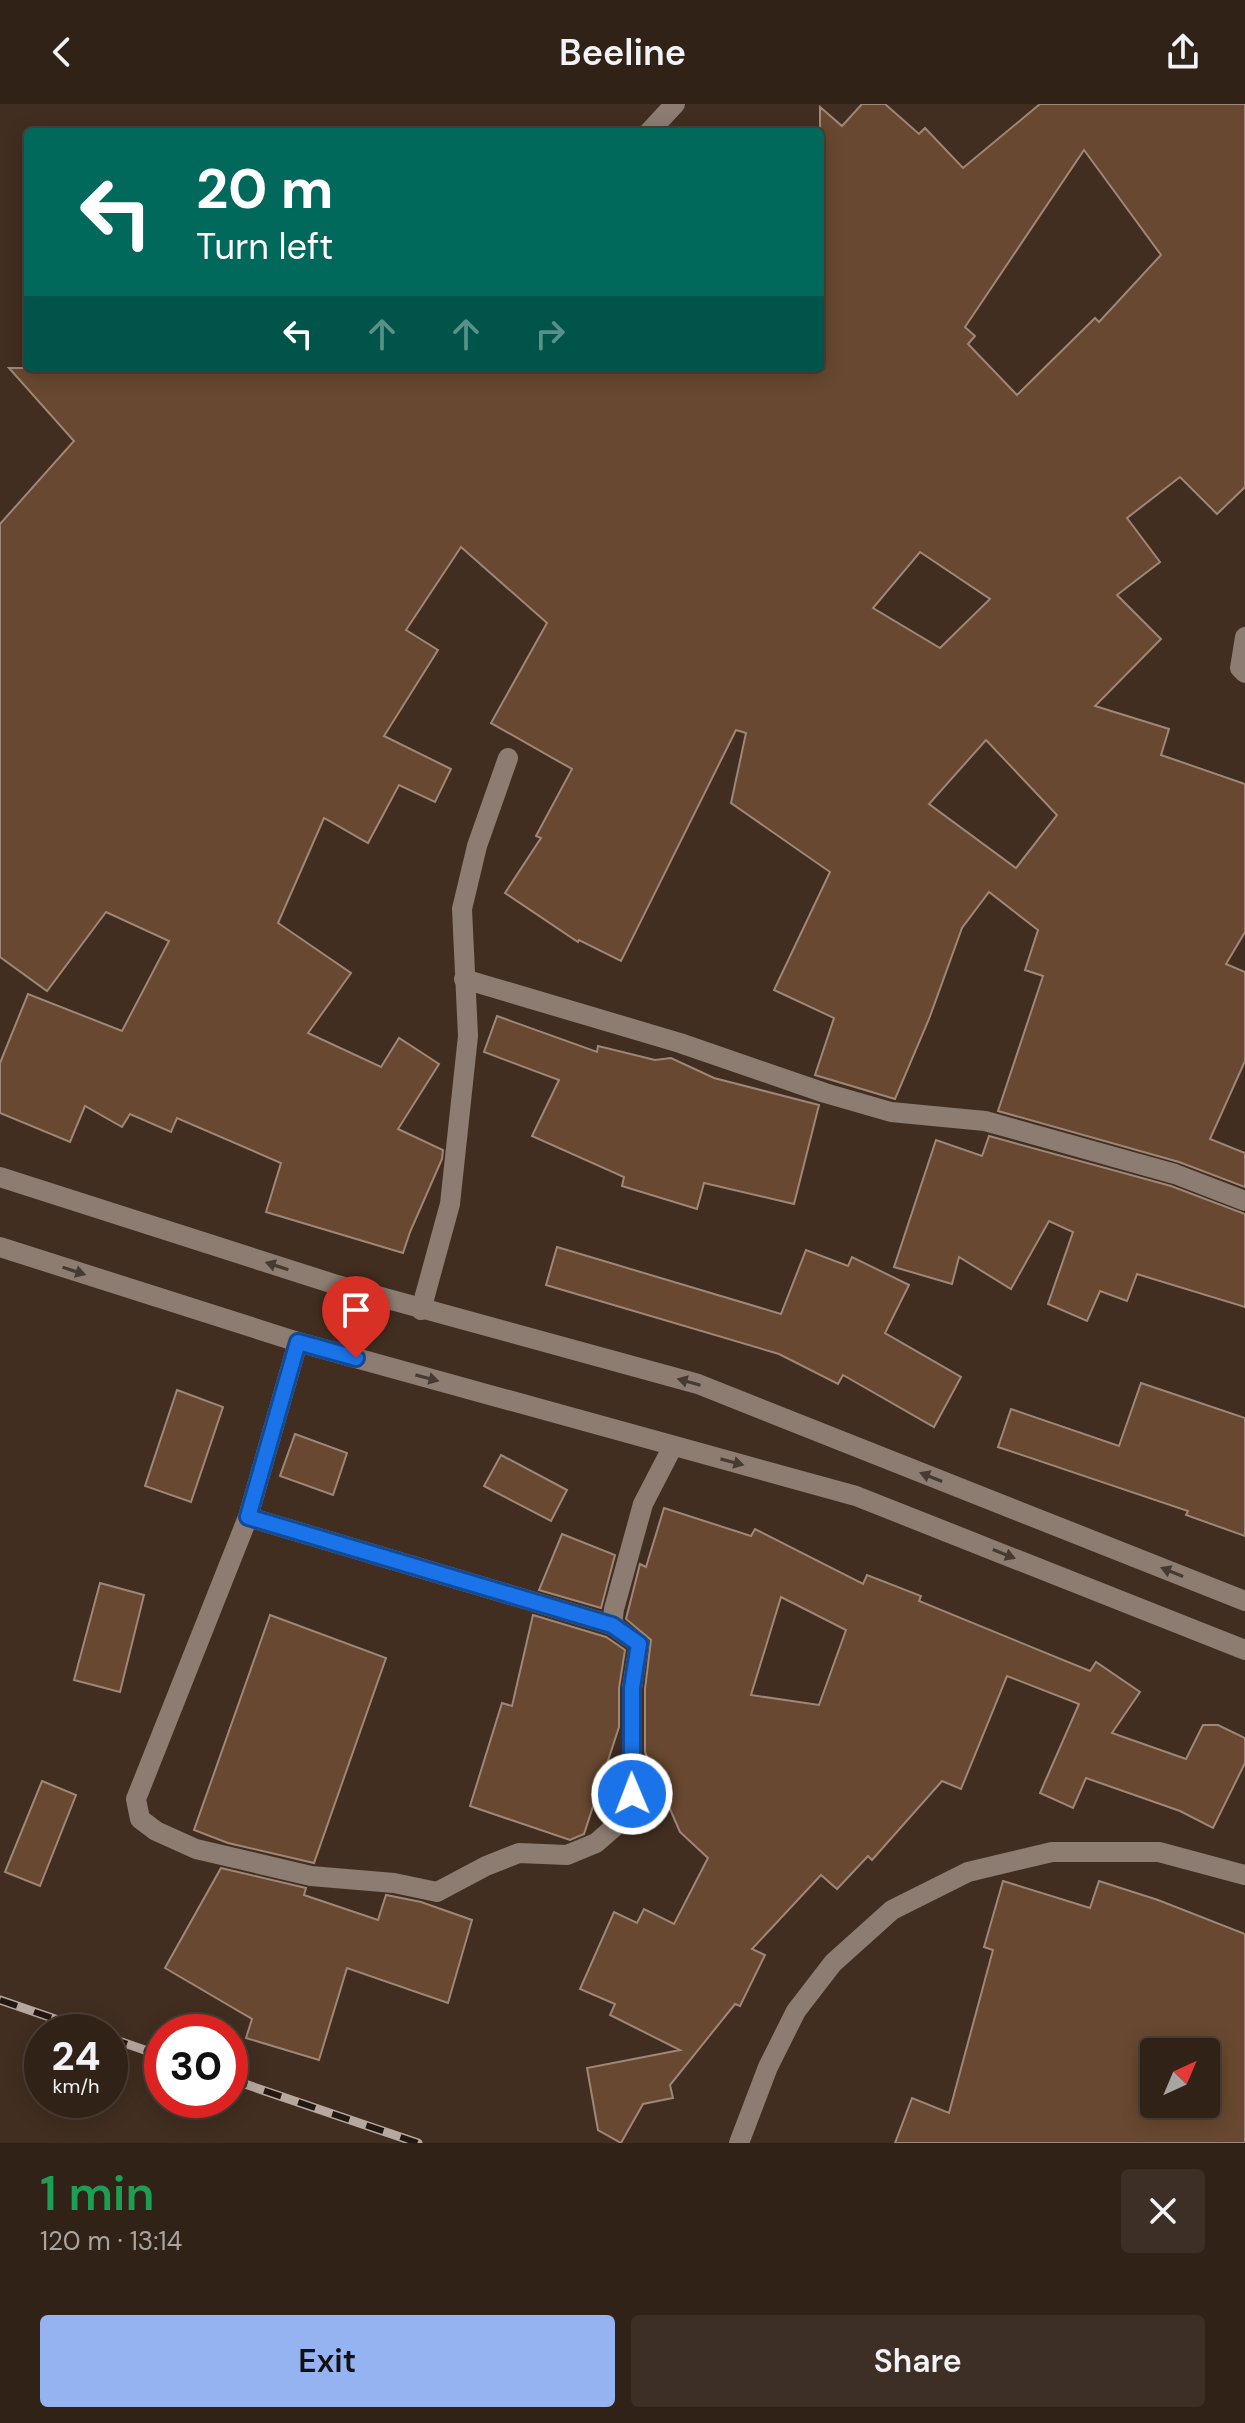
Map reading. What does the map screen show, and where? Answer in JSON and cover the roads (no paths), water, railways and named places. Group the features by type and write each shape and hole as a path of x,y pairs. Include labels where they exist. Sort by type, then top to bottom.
{"street":[{"path":"653,128 675,104"},
{"path":"1245,637 1240,668 1245,673"},
{"path":"421,1310 450,1204 468,1036 462,909 477,846 508,758"},
{"path":"464,979 680,1043 891,1112 985,1121 1175,1174 1245,1201"},
{"path":"0,1177 421,1310 698,1384 1245,1601"},
{"path":"0,1247 298,1342 856,1496 1245,1650"},
{"path":"248,1517 612,1625 639,1644 632,1688 632,1794 619,1823 596,1843 567,1855 519,1853 486,1866 437,1892 394,1883 311,1876 196,1849 156,1831 140,1819 136,1799 248,1517 298,1342"},
{"path":"612,1625 643,1504 673,1446"},
{"path":"739,2143 768,2067 796,2011 833,1963 892,1910 968,1872 1052,1852 1159,1852 1245,1875"}],"railway":[{"path":"0,2000 41,2014"},
{"path":"128,2044 144,2050"},
{"path":"248,2085 418,2143"}]}
